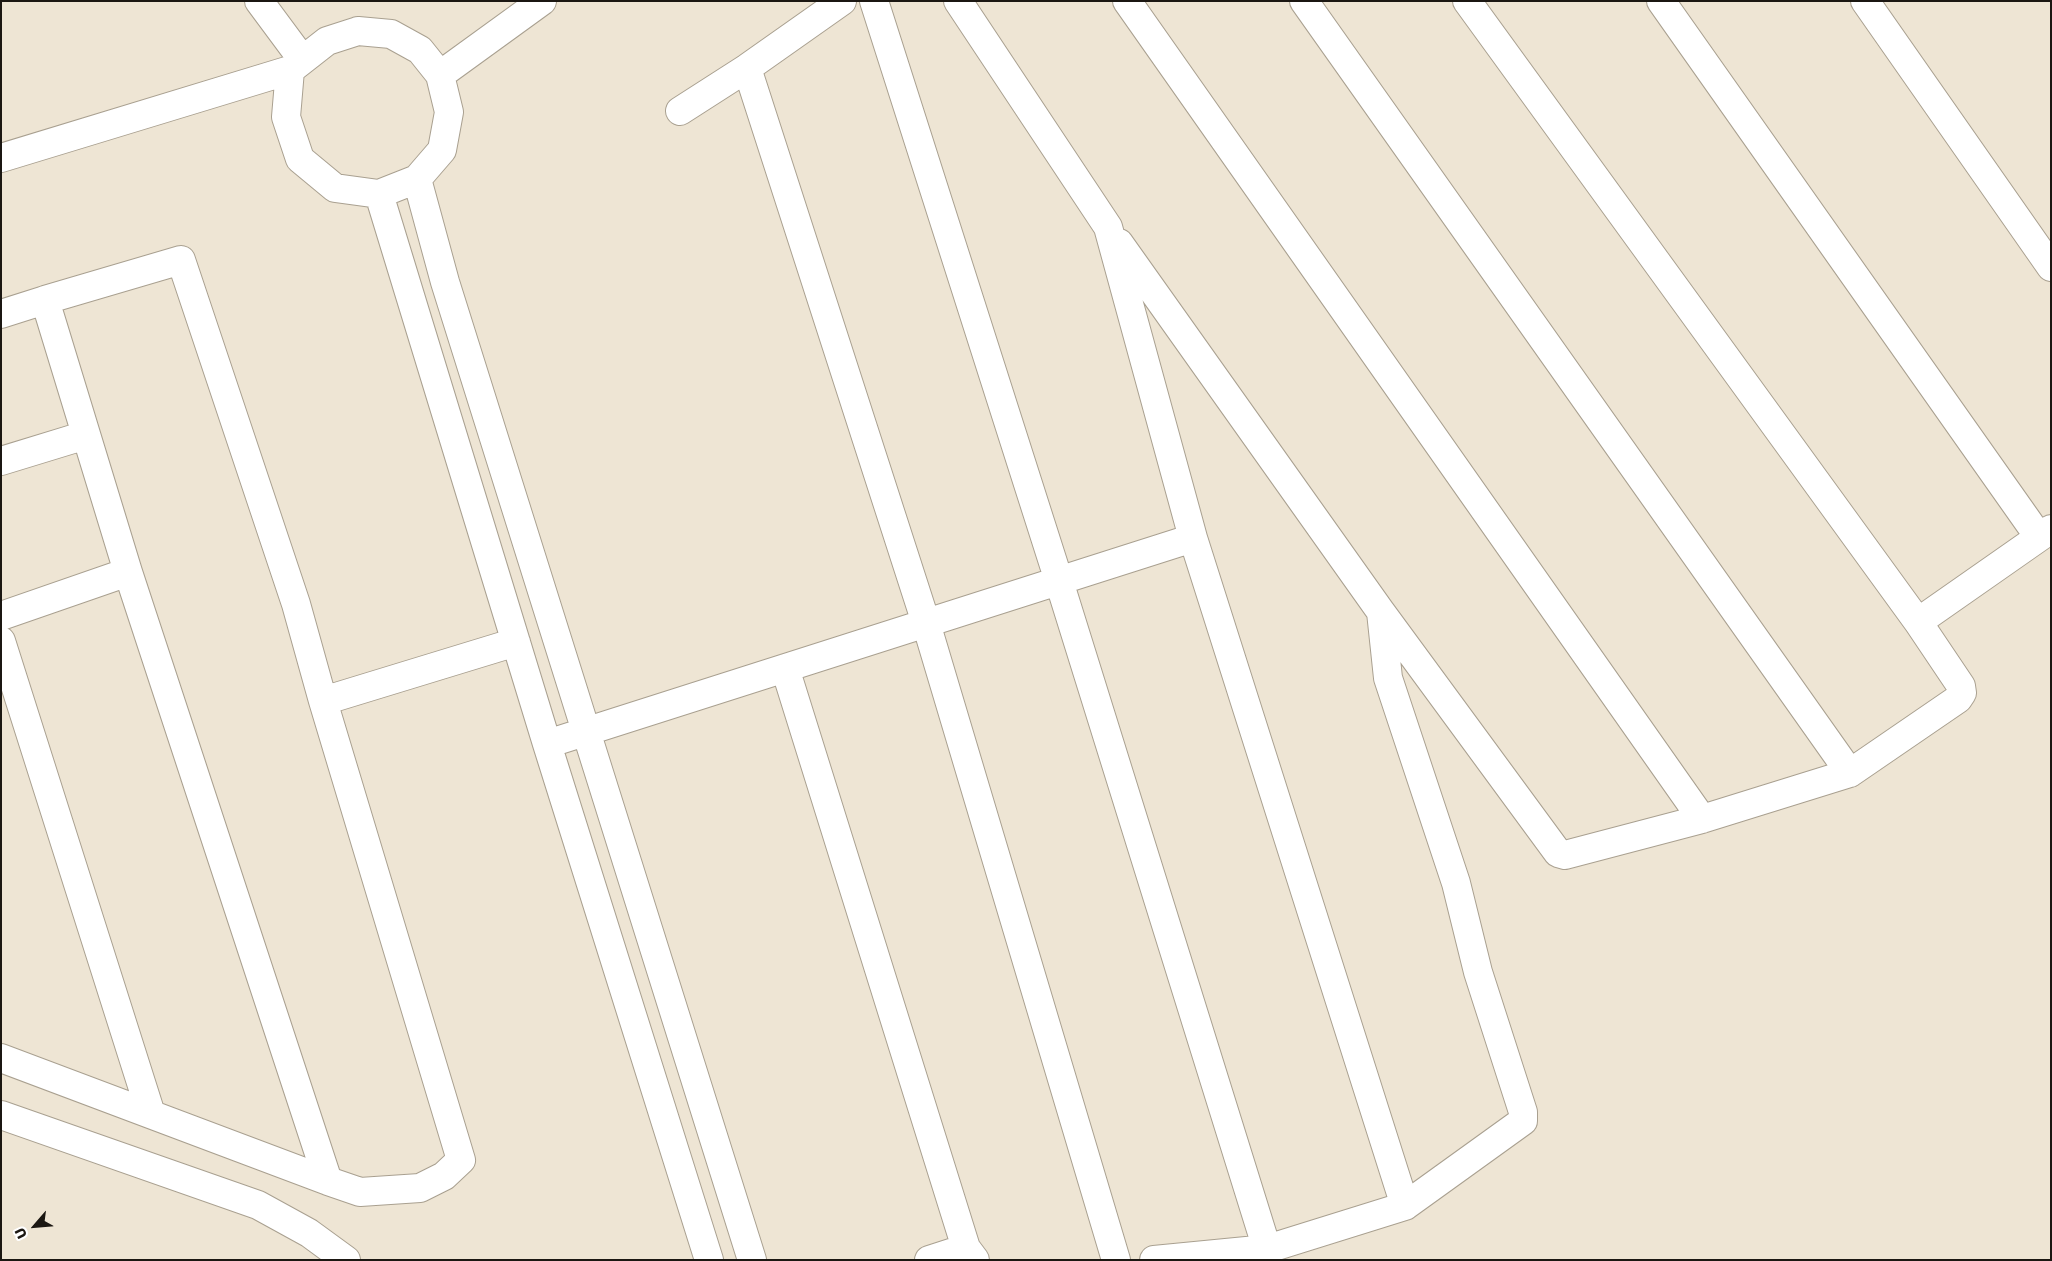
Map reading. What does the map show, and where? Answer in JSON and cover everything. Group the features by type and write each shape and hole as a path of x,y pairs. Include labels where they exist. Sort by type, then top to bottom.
{"street":[{"path":"1,158 296,65 327,41 358,31 391,34 420,50 440,75 449,112 442,150 417,179 379,194 335,188 300,159 286,117 296,65 258,1"},
{"path":"440,75 542,1"},
{"path":"680,111 747,68 842,1"},
{"path":"874,1 1059,581 1267,1249"},
{"path":"958,1 1108,227 1381,612 1558,853 1572,854 1702,819 1850,773 1958,699 1962,693 1961,686 1918,622 1467,1"},
{"path":"1128,1 1702,819"},
{"path":"1304,1 1850,773"},
{"path":"1661,1 2045,533 1918,622"},
{"path":"1865,1 2051,267"},
{"path":"747,68 926,623 1116,1260"},
{"path":"417,179 445,282 752,1260"},
{"path":"379,194 547,744 709,1260"},
{"path":"1108,227 1193,538 1405,1206"},
{"path":"1,314 181,260 293,594 323,701 462,1160 444,1176 420,1188 360,1192 1,1058"},
{"path":"45,300 128,572 328,1181"},
{"path":"1,461 86,435"},
{"path":"547,744 1193,538"},
{"path":"1,616 128,572"},
{"path":"1154,1260 1267,1249 1405,1206 1523,1121 1523,1112 1478,972 1456,883 1388,678 1381,612"},
{"path":"1,640 151,1114"},
{"path":"323,701 516,642"},
{"path":"785,668 971,1254 929,1260"},
{"path":"1,1115 258,1205 309,1233 346,1260"}]}
